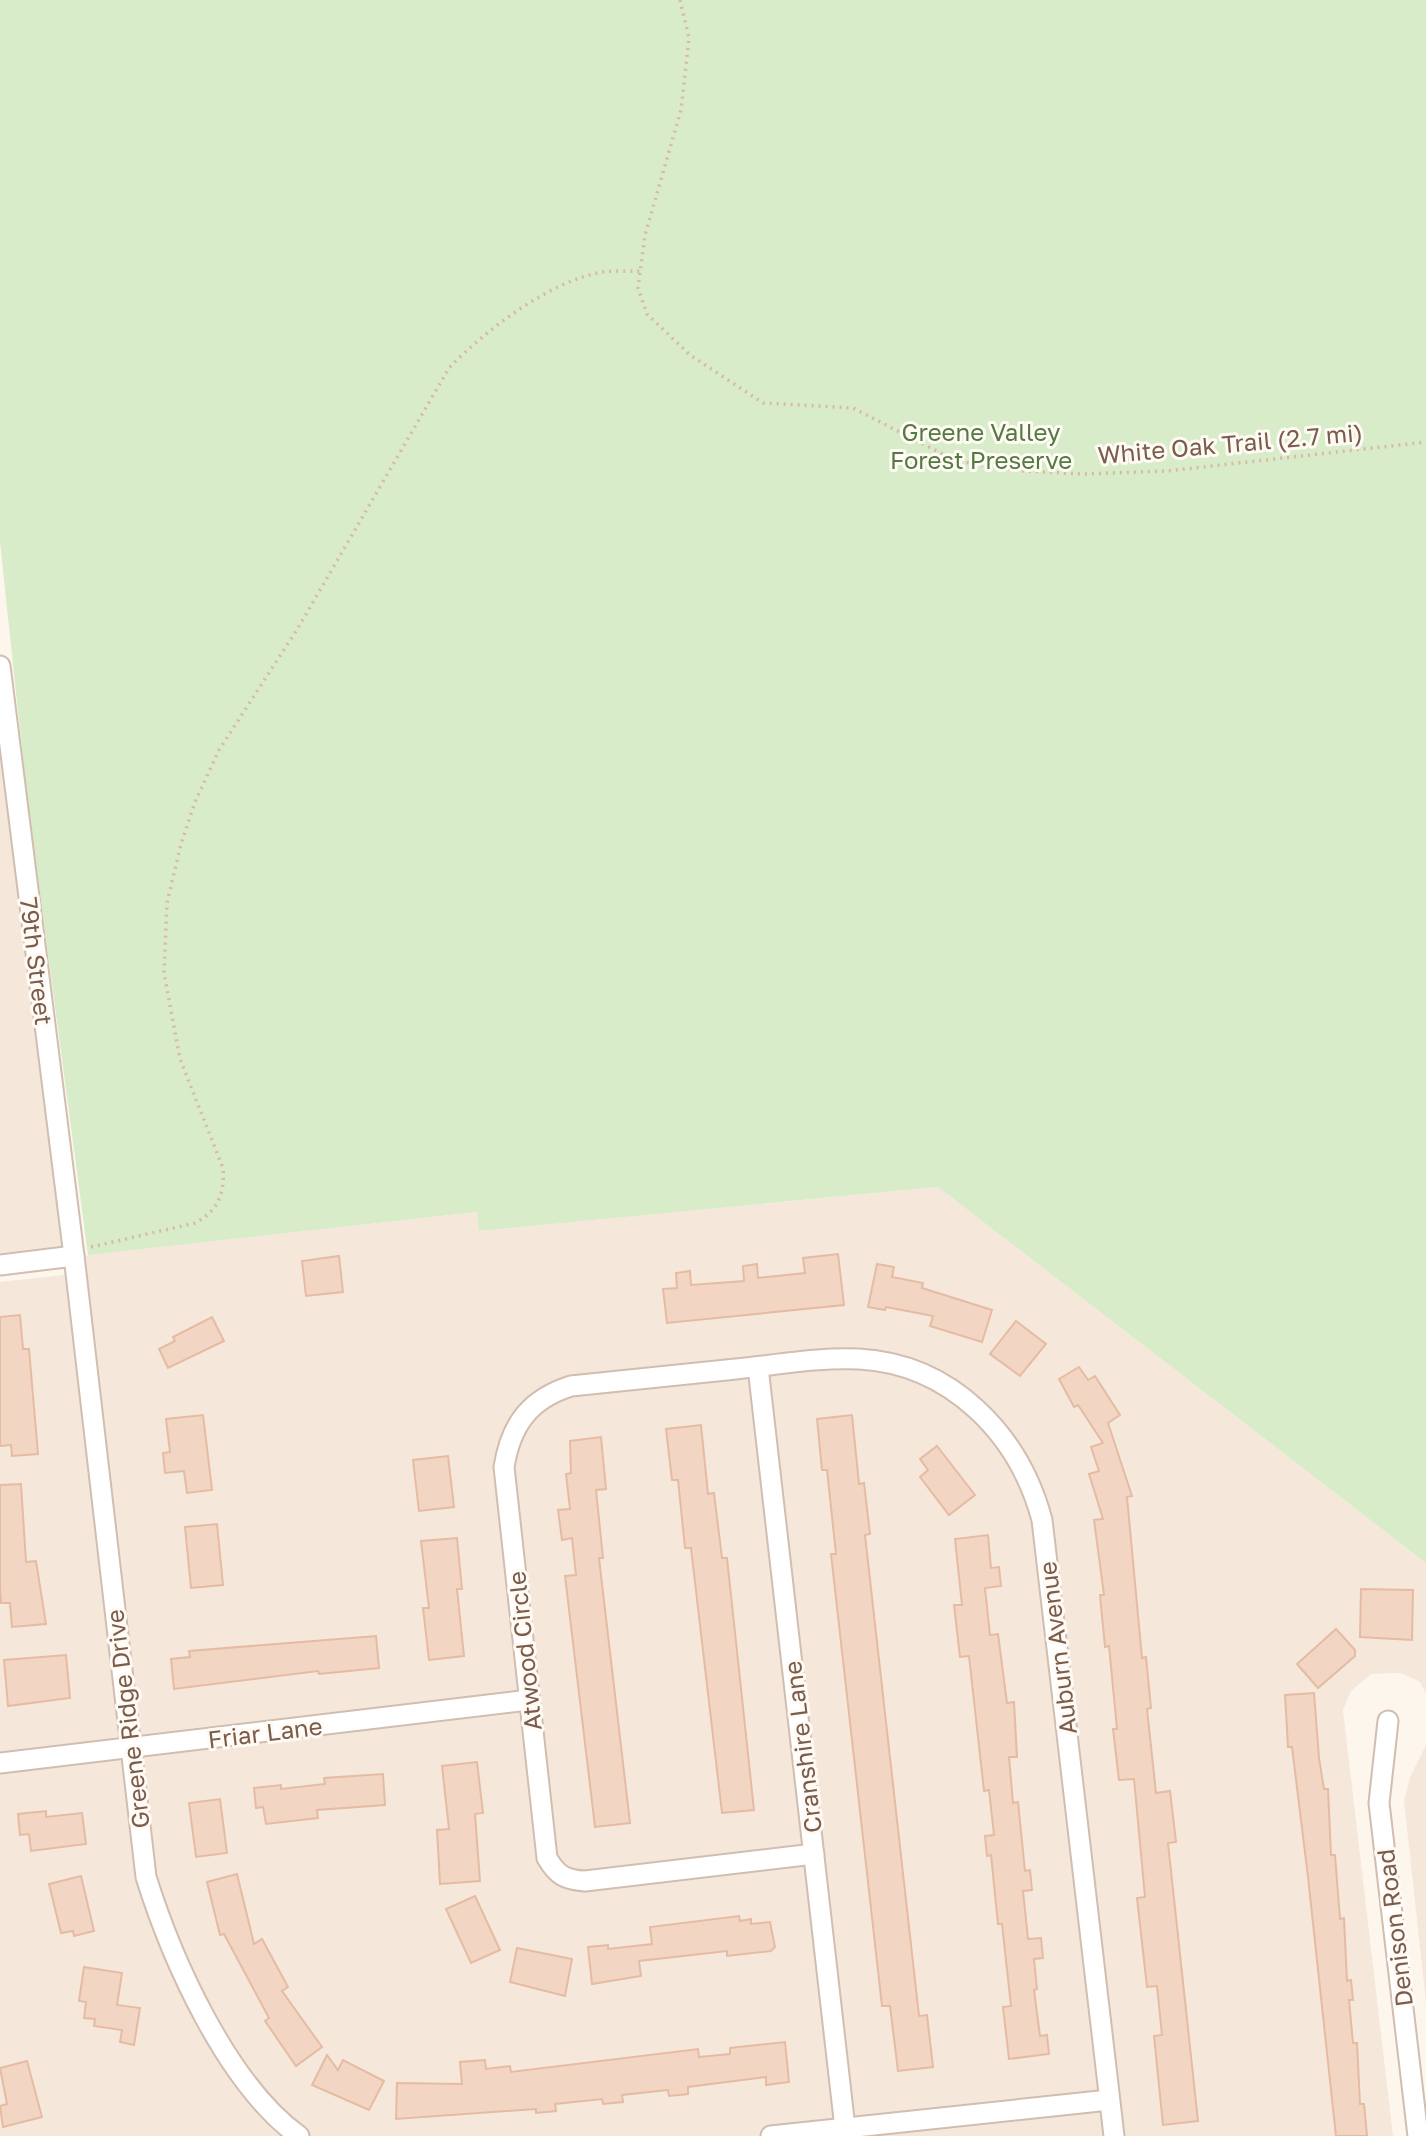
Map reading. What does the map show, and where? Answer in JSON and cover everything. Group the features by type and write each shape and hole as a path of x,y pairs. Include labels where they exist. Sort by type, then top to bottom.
{"street":[{"name":"79th Street","path":"0,666 8,801 74,1256"},
{"path":"0,1265 74,1256"},
{"name":"Greene Ridge Drive","path":"74,1256 146,1877 163,1931 184,1975 247,2086 266,2110 299,2136"},
{"name":"Auburn Avenue","path":"758,1367 861,1359 911,1370 953,1390 990,1420 1017,1456 1032,1485 1042,1520 1114,2136"},
{"name":"Atwood Circle","path":"758,1367 571,1386 544,1397 520,1418 508,1444 504,1467 547,1858 560,1876 585,1881 814,1854"},
{"name":"Cranshire Lane","path":"758,1367 845,2128"},
{"name":"Friar Lane","path":"0,1763 529,1700"},
{"name":"Denison Road","path":"1388,1721 1379,1802 1419,2088 1418,2136"},
{"path":"771,2136 1109,2100"}],"path":[{"name":"White Oak Trail (2.7 mi)","path":"680,0 689,38 681,110 646,235 638,288 647,314 690,355 763,403 853,408 944,456 982,467 1083,474 1167,471 1426,442"},
{"path":"74,1256 96,1244 195,1223 209,1216 225,1185 223,1168 180,1059 164,972 167,903 195,802 219,750 298,628 449,368 477,338 520,309 558,289 602,272 640,271"}],"shaded area":[{"path":"0,742 74,1256 0,1265"},
{"path":"938,1187 1426,1563 1426,1693 1420,1682 1401,1673 1371,1674 1351,1691 1343,1710 1393,2136 0,2136 0,1282 64,1275 88,1255 477,1212 480,1231"},
{"path":"1426,1745 1426,2002 1404,1801 1410,1777"}],"green space":[{"name":"Greene Valley Forest Preserve","path":"0,0 1426,0 1426,1563 938,1187 479,1231 477,1212 88,1255 27,796 0,542"}],"building":[{"path":"838,1254 844,1305 667,1323 663,1289 677,1288 676,1273 690,1271 691,1285 744,1281 743,1266 757,1264 758,1278 805,1273 803,1258"},
{"path":"339,1256 343,1292 306,1296 302,1261"},
{"path":"877,1264 894,1267 892,1277 923,1283 922,1288 992,1310 982,1342 930,1326 933,1316 886,1307 885,1310 868,1307"},
{"path":"20,1315 23,1349 29,1349 38,1454 12,1456 11,1445 0,1446 0,1317"},
{"path":"212,1317 224,1341 168,1368 159,1349 175,1341 173,1337"},
{"path":"1016,1321 1046,1344 1020,1376 990,1354"},
{"path":"1079,1367 1088,1380 1095,1376 1120,1415 1108,1423 1132,1496 1127,1497 1142,1658 1146,1657 1151,1708 1147,1709 1156,1793 1170,1791 1176,1842 1168,1843 1198,2121 1163,2125 1154,2036 1162,2035 1157,1986 1147,1987 1137,1898 1145,1897 1134,1779 1119,1780 1113,1729 1117,1729 1109,1646 1105,1647 1100,1595 1104,1595 1094,1520 1103,1519 1089,1474 1099,1471 1091,1447 1103,1443 1078,1405 1074,1407 1059,1379"},
{"path":"203,1415 212,1490 187,1493 184,1471 165,1473 163,1453 170,1452 166,1419"},
{"path":"852,1415 859,1484 864,1483 870,1534 865,1535 919,2016 927,2015 933,2067 898,2071 890,2006 882,2006 831,1554 836,1554 827,1470 822,1470 817,1419"},
{"path":"701,1425 708,1494 714,1493 722,1558 727,1558 754,1810 722,1813 691,1548 685,1548 678,1480 672,1480 666,1429"},
{"path":"601,1437 606,1489 596,1490 603,1558 599,1558 630,1823 595,1827 565,1576 576,1575 572,1538 562,1540 558,1510 570,1509 566,1474 571,1473 570,1441"},
{"path":"937,1446 975,1495 949,1515 920,1477 928,1470 920,1459"},
{"path":"448,1456 454,1507 419,1511 413,1460"},
{"path":"21,1484 26,1562 36,1561 46,1624 12,1627 10,1603 1,1603 0,1485"},
{"path":"217,1524 223,1585 191,1588 185,1527"},
{"path":"988,1535 991,1568 999,1567 1001,1586 985,1588 990,1635 998,1634 1007,1703 1014,1702 1017,1757 1009,1757 1013,1803 1018,1802 1025,1871 1030,1870 1032,1890 1023,1891 1028,1939 1041,1938 1043,1958 1034,1959 1037,1989 1034,1990 1040,2036 1047,2035 1049,2054 1009,2059 1003,2007 1011,2006 1002,1924 998,1924 991,1855 987,1856 985,1836 994,1835 989,1790 984,1791 969,1656 960,1657 954,1605 962,1605 955,1539"},
{"path":"457,1538 462,1589 457,1589 464,1656 429,1660 423,1608 429,1608 421,1541"},
{"path":"1361,1589 1413,1590 1412,1640 1360,1637"},
{"path":"1336,1629 1355,1650 1355,1656 1318,1688 1297,1664"},
{"path":"376,1636 379,1668 319,1674 318,1671 174,1689 171,1659 190,1657 189,1651"},
{"path":"66,1655 70,1698 8,1706 4,1660"},
{"path":"1314,1693 1319,1758 1324,1789 1328,1789 1331,1855 1335,1855 1340,1919 1344,1918 1347,1981 1351,1980 1353,2000 1349,2000 1353,2043 1357,2043 1360,2104 1364,2104 1367,2136 1336,2136 1292,1747 1288,1747 1285,1695"},
{"path":"477,1762 483,1813 475,1814 480,1881 440,1884 437,1830 449,1829 442,1766"},
{"path":"383,1774 385,1805 317,1810 318,1818 266,1824 263,1807 256,1808 254,1788 281,1785 281,1789 325,1784 324,1778"},
{"path":"220,1799 227,1853 196,1857 189,1803"},
{"path":"46,1811 46,1817 82,1813 86,1844 31,1851 29,1834 20,1835 18,1814"},
{"path":"237,1874 254,1944 262,1939 288,1987 282,1991 322,2047 296,2066 265,2021 269,2018 224,1934 220,1935 207,1882"},
{"path":"81,1876 94,1931 74,1936 73,1931 61,1933 49,1884"},
{"path":"475,1896 500,1950 471,1963 446,1909"},
{"path":"739,1916 740,1921 751,1919 751,1924 770,1922 775,1947 771,1951 727,1956 727,1951 639,1961 641,1976 592,1984 588,1947 608,1945 608,1949 652,1944 650,1927"},
{"path":"517,1948 572,1959 565,1996 510,1982"},
{"path":"84,1967 122,1973 117,2005 140,2008 134,2045 120,2042 122,2030 94,2026 95,2019 84,2018 86,2002 79,2001"},
{"path":"785,2042 789,2082 766,2085 766,2077 688,2087 688,2094 669,2096 668,2090 622,2095 623,2102 603,2104 602,2099 555,2104 556,2111 536,2113 536,2109 396,2119 397,2083 462,2084 460,2062 485,2060 486,2069 510,2066 511,2072 698,2049 699,2057 730,2054 730,2048"},
{"path":"327,2055 338,2070 343,2060 384,2081 369,2110 312,2085"},
{"path":"27,2061 42,2117 3,2127 0,2106 7,2104 0,2068"}]}
